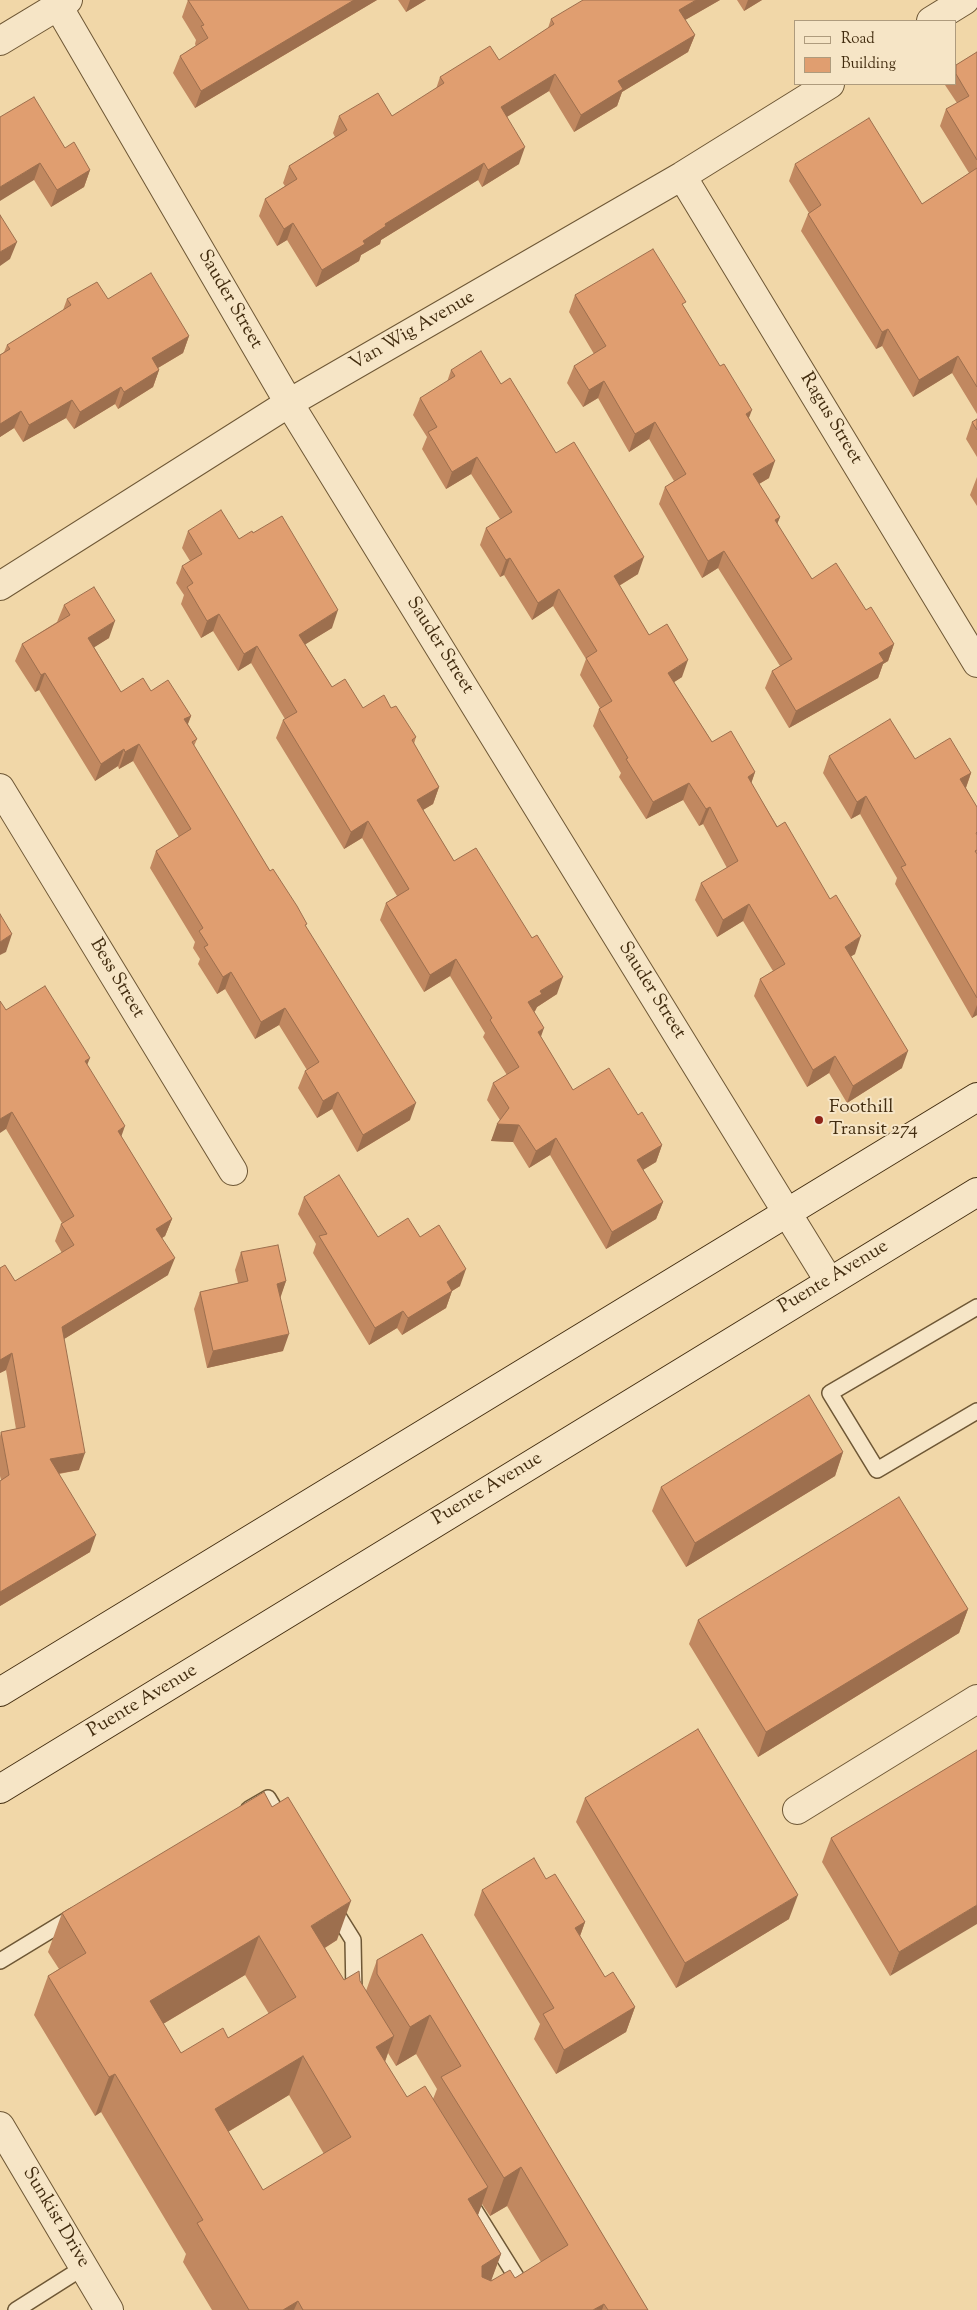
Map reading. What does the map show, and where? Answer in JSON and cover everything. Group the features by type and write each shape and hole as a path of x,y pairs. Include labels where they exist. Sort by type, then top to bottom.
{"street":[{"path":"932,20 965,0"},
{"path":"0,41 63,3"},
{"name":"Sauder Street","path":"63,3 289,404 829,1281"},
{"name":"Van Wig Avenue","path":"0,586 289,404 682,176 828,85"},
{"name":"Ragus Street","path":"682,176 977,663"},
{"name":"Bess Street","path":"0,788 233,1171"},
{"path":"0,1692 977,1097"},
{"name":"Puente Avenue","path":"0,1789 829,1281 975,1196"},
{"path":"797,1810 977,1699"},
{"name":"Sunkist Drive","path":"0,2126 109,2310"}],"lane":[{"path":"977,1307 830,1393 877,1470 977,1411"},
{"path":"235,1818 268,1798 293,1840"},
{"path":"328,1898 353,1940 354,2006"},
{"path":"0,1961 85,1909"},
{"path":"458,2183 520,2283 476,2310"},
{"path":"16,2310 84,2267"}],"building":[{"path":"188,0 354,0 201,91 180,56 208,38 201,26 204,25"},
{"path":"583,0 696,0 679,10 695,35 618,81 623,89 581,115 555,74 501,107 525,147 488,170 484,163 385,224 386,226 363,241 365,244 322,270 293,223 284,229 265,199 297,179 289,166 347,130 339,116 378,93 392,116 444,83 440,77 490,46 499,60 554,24 551,19"},
{"path":"977,52 977,160 946,109 969,96 957,76 957,64"},
{"path":"34,97 65,148 74,142 90,170 57,190 40,163 0,187 0,117"},
{"path":"869,118 922,204 977,168 977,387 958,356 919,380 888,329 882,332 808,214 821,205 795,164"},
{"path":"0,215 17,242 0,252"},
{"path":"653,249 686,302 682,304 720,366 724,364 752,410 746,414 775,461 753,474 780,517 775,520 812,579 836,563 866,610 871,607 894,644 879,653 884,661 796,711 772,671 792,659 724,551 708,561 665,487 686,474 655,422 635,434 604,381 589,390 574,366 606,346 575,295"},
{"path":"151,273 189,336 152,358 159,370 124,392 121,387 80,412 72,400 29,425 21,411 0,424 0,355 10,349 7,345 71,305 67,299 97,282 108,299"},
{"path":"481,351 501,384 510,378 556,453 574,442 644,557 614,576 649,635 667,624 688,660 668,673 712,742 731,731 755,772 748,777 777,827 785,822 830,899 836,895 861,936 845,947 908,1051 853,1086 835,1056 813,1070 760,979 785,964 749,904 723,920 701,883 738,861 710,807 706,809 689,783 653,802 626,759 628,758 599,709 612,701 586,658 597,651 559,589 538,603 510,558 506,560 486,528 512,512 477,457 452,472 428,432 437,427 420,398 455,376 451,370"},
{"path":"977,419 977,430 972,422"},
{"path":"221,510 239,539 282,516 338,610 299,635 332,687 345,679 363,708 384,695 391,708 396,706 416,737 412,740 439,787 417,800 454,861 476,848 532,938 537,935 563,977 540,991 542,994 528,1002 544,1028 538,1032 573,1090 609,1068 638,1115 642,1112 662,1145 637,1160 663,1202 612,1232 556,1138 536,1151 519,1125 497,1124 509,1108 493,1083 519,1067 490,1020 492,1018 456,959 430,975 386,903 409,889 368,821 351,832 283,720 297,712 257,646 244,654 219,614 207,621 187,587 193,583 182,566 202,554 188,531"},
{"path":"94,587 115,621 88,638 121,692 143,678 151,691 168,680 191,716 184,719 197,739 192,742 270,871 273,869 297,906 307,924 305,925 416,1103 363,1135 338,1092 323,1101 305,1071 319,1062 285,1008 261,1022 231,972 223,977 204,947 208,945 199,931 203,928 156,851 191,829 139,744 125,752 124,749 101,764 45,673 41,675 22,644 70,615 64,605"},
{"path":"890,719 915,759 950,738 971,773 960,779 977,807 977,850 975,851 977,854 977,998 901,867 906,865 866,796 857,802 829,756"},
{"path":"0,914 12,934 0,942"},
{"path":"45,986 90,1058 85,1061 125,1126 118,1131 172,1219 156,1229 175,1258 62,1327 85,1453 50,1459 96,1535 0,1592 0,1481 9,1475 1,1432 25,1427 12,1353 0,1360 0,1268 5,1265 15,1281 74,1245 61,1224 74,1216 12,1112 0,1119 0,1001 6,1010"},
{"path":"339,1175 378,1237 408,1218 420,1237 439,1225 466,1269 447,1282 452,1291 408,1318 403,1311 375,1328 319,1236 327,1234 304,1197"},
{"path":"278,1245 286,1281 277,1284 289,1334 213,1351 200,1292 248,1281 241,1252"},
{"path":"809,1395 843,1452 695,1543 661,1487"},
{"path":"899,1497 968,1609 766,1732 698,1620"},
{"path":"698,1729 798,1895 685,1963 585,1798"},
{"path":"977,1750 977,1905 899,1952 831,1838"},
{"path":"264,1792 272,1807 288,1797 351,1901 311,1926 344,1980 359,1971 360,1981 394,2036 376,2047 407,2097 425,2086 488,2187 468,2199 501,2254 482,2266 482,2277 491,2281 510,2270 515,2278 568,2245 521,2167 504,2178 441,2077 461,2066 430,2015 410,2027 377,1974 377,1960 422,1934 648,2310 608,2310 604,2304 593,2310 303,2310 298,2301 283,2310 249,2310 197,2223 203,2220 115,2074 109,2077 48,1976 86,1953 62,1913","holes":["259,1936 296,1997 228,2038 223,2028 181,2053 150,2001","303,2056 351,2137 263,2190 215,2109"]},
{"path":"534,1858 546,1879 555,1874 585,1922 575,1928 605,1977 613,1972 635,2007 564,2050 543,2014 554,2008 482,1890"}],"place":[{"name":"Foothill Transit 274","path":"819,1120"}]}
